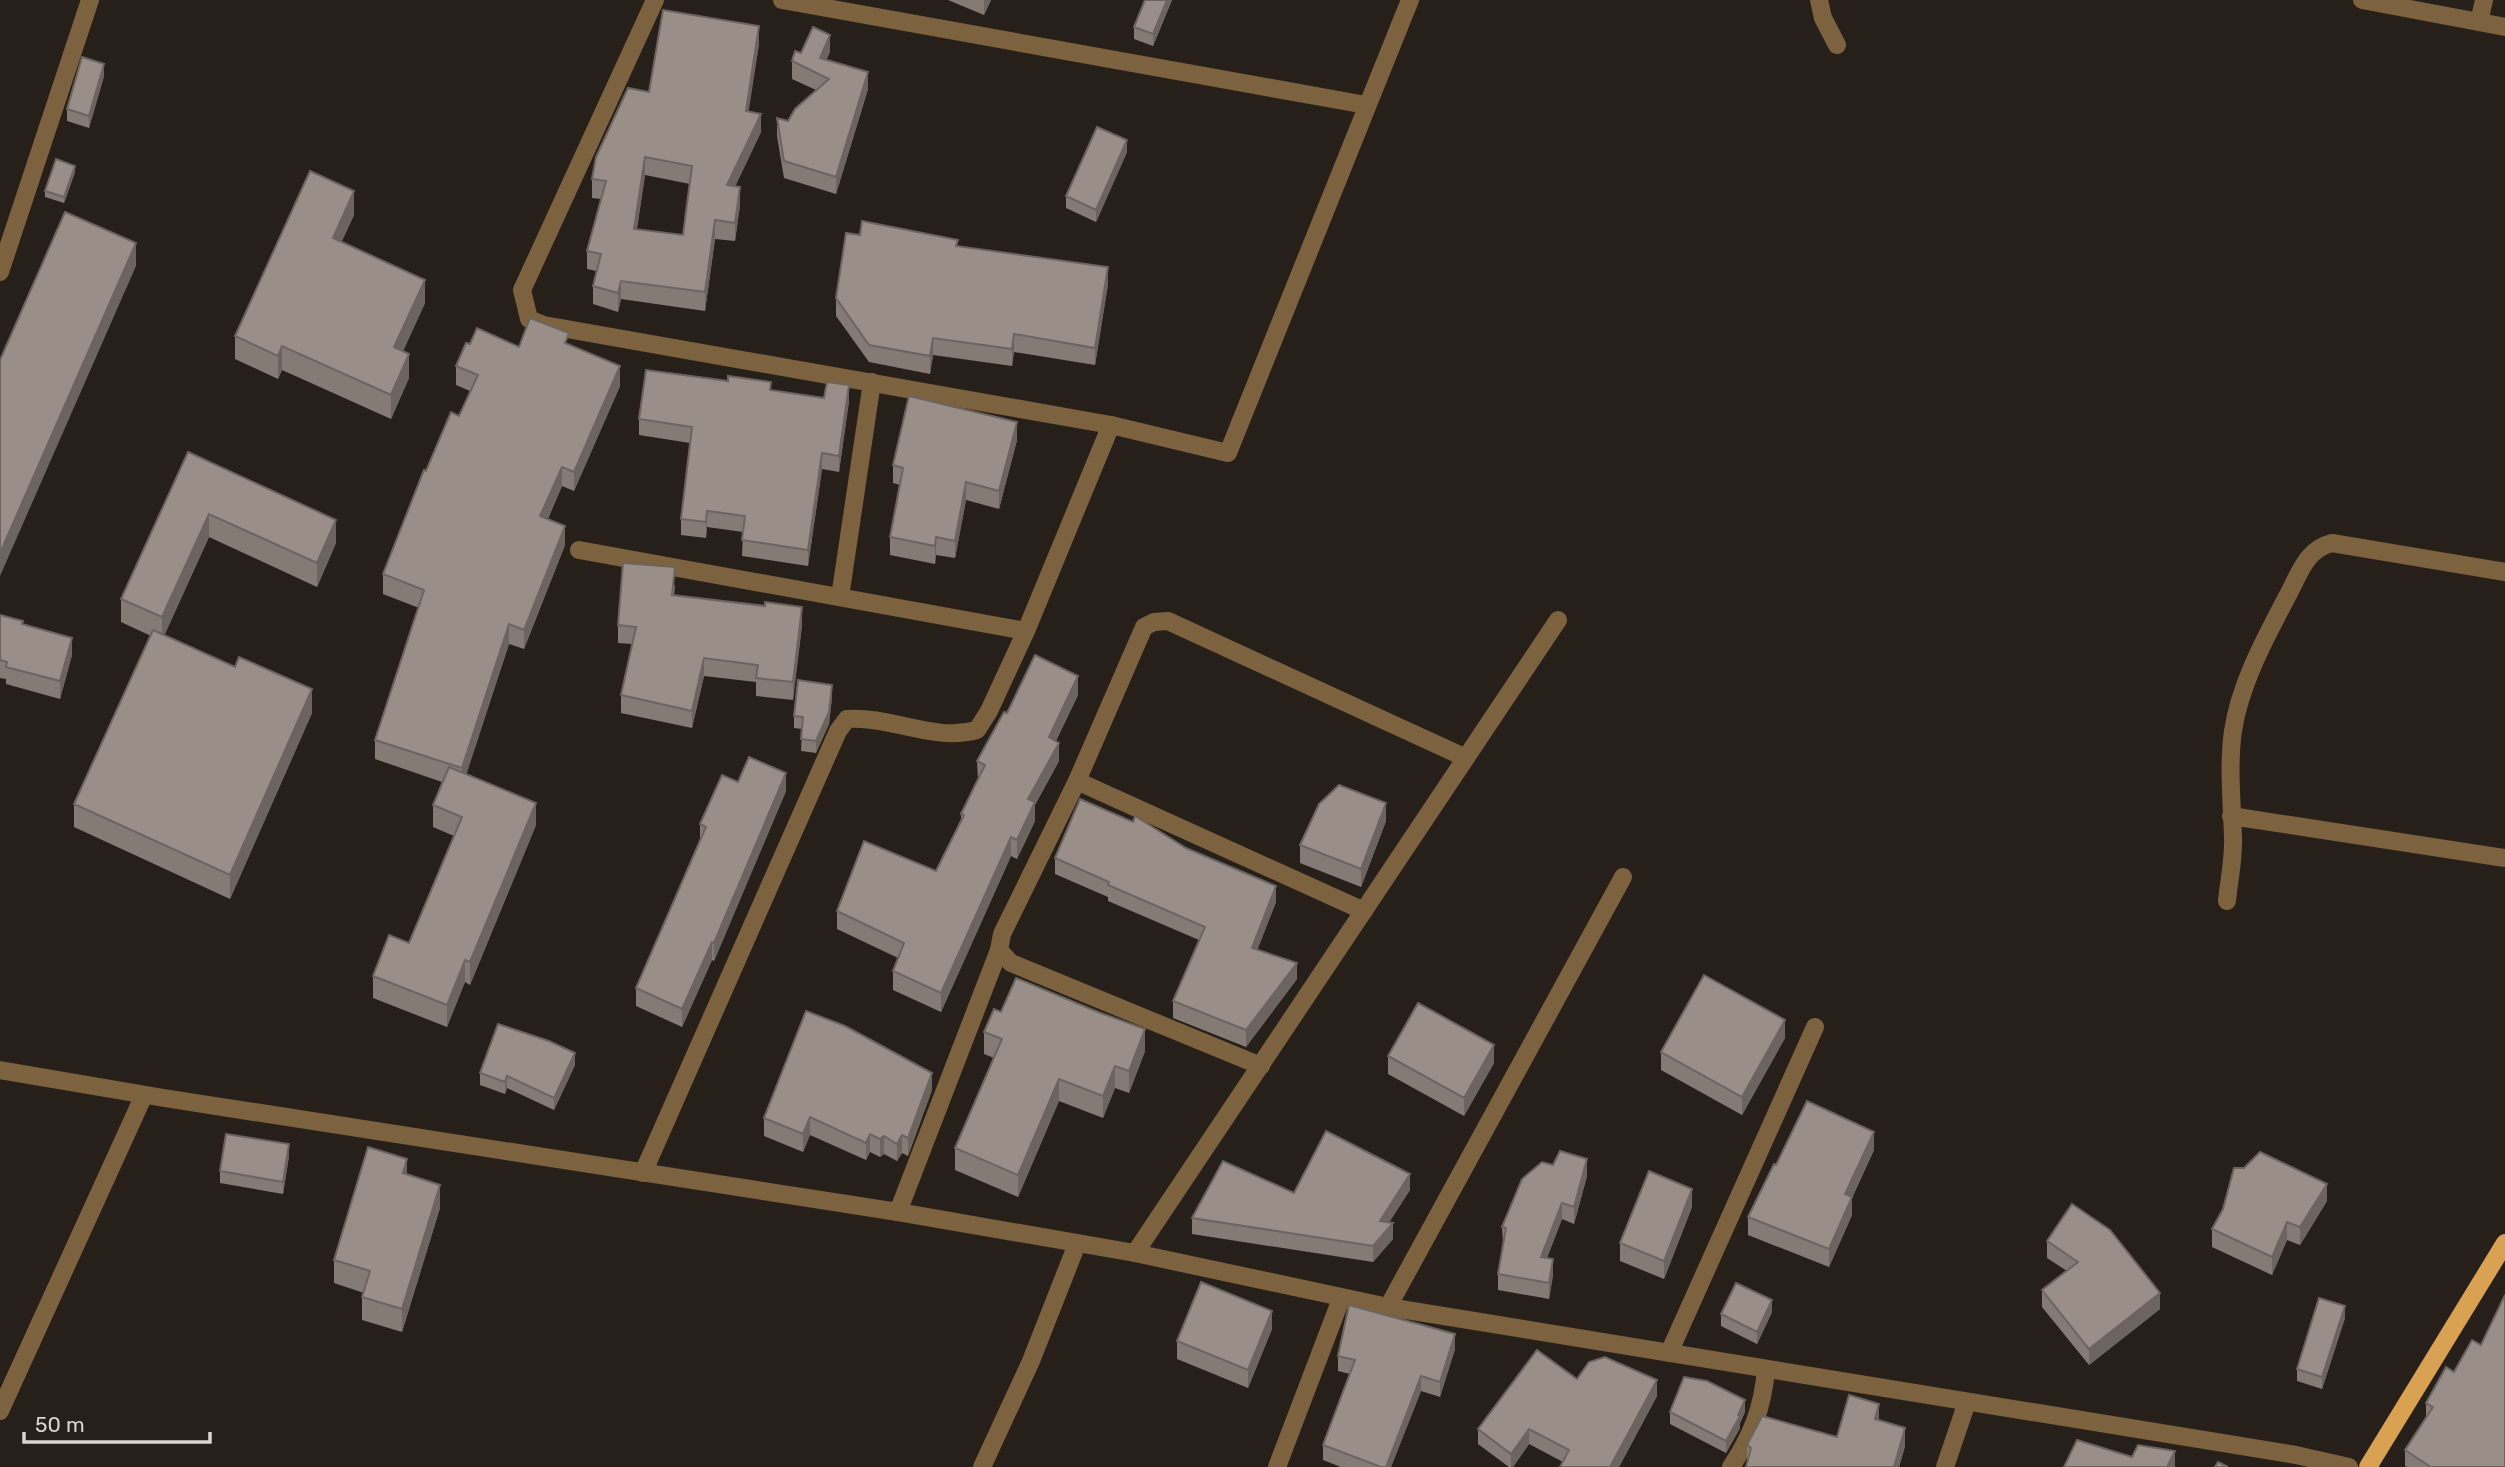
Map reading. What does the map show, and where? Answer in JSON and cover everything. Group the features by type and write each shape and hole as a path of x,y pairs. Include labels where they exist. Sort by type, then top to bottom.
{"main road":[{"path":"2368,1467 2503,1249"}],"street":[{"path":"0,272 90,0"},
{"path":"655,0 522,290 529,319 544,325 1111,425 1228,453 1410,0"},
{"path":"782,0 1366,105"},
{"path":"1819,0 1823,18 1836,45"},
{"path":"2479,22 2484,0"},
{"path":"2368,1 2505,27"},
{"path":"840,597 872,382"},
{"path":"643,1173 838,731 847,719 864,718 942,734 959,735 977,730 989,711 1026,631 1111,425"},
{"path":"2227,901 2233,851 2233,731 2243,692 2269,632 2309,555 2320,545 2332,543 2505,572"},
{"path":"579,550 1026,631"},
{"path":"1135,1253 1558,620"},
{"path":"898,1212 999,950 1002,934 1077,781 1144,627 1154,622 1168,621 1466,758"},
{"path":"1077,781 1364,911"},
{"path":"2231,816 2505,858"},
{"path":"1388,1307 1623,877"},
{"path":"999,950 1011,963 1261,1066"},
{"path":"1669,1353 1815,1027"},
{"path":"0,1070 144,1095 898,1212 1135,1253 1341,1299 2295,1455 2349,1467"},
{"path":"0,1411 144,1095"},
{"path":"982,1467 1036,1350 1077,1244"},
{"path":"1277,1467 1341,1299"},
{"path":"1731,1467 1758,1415 1766,1369"},
{"path":"1945,1467 1967,1402"}],"building":[{"path":"1145,0 1167,0 1153,34 1134,27"},
{"path":"663,10 759,26 746,111 761,114 727,185 740,187 735,223 715,220 705,292 621,281 618,293 593,286 601,254 587,251 606,181 592,179 596,157 628,88 649,92","holes":["645,157 692,166 683,235 634,229"]},
{"path":"813,27 830,35 820,58 868,72 836,177 784,161 777,118 788,121 795,109 829,79 792,61 795,51 801,53"},
{"path":"82,57 104,64 89,116 67,109"},
{"path":"1097,127 1127,140 1096,210 1066,196"},
{"path":"56,159 75,166 64,197 45,191"},
{"path":"310,171 354,191 333,238 425,280 394,347 409,354 391,395 282,346 278,356 235,336"},
{"path":"65,212 136,243 0,553 0,360"},
{"path":"862,221 958,240 956,246 1108,267 1095,348 1014,334 1012,349 933,338 930,356 869,345 836,298 846,233 860,235"},
{"path":"530,318 569,333 565,343 620,366 574,472 562,467 540,516 565,526 524,630 509,624 462,768 375,740 424,590 383,574 424,470 426,471 451,412 459,416 478,375 456,366 466,343 470,344 477,328 519,347"},
{"path":"646,370 728,381 728,376 771,382 770,390 824,398 827,382 849,385 839,456 822,453 808,550 742,540 745,516 707,511 706,522 681,519 692,427 639,419"},
{"path":"909,396 1017,422 999,491 966,482 955,541 936,537 935,546 890,537 903,468 893,465"},
{"path":"188,452 336,520 317,563 209,514 162,617 121,599"},
{"path":"623,563 675,567 672,595 765,606 765,602 802,607 793,682 756,678 758,665 704,658 692,711 621,695 636,627 618,625"},
{"path":"0,615 72,638 60,681 6,667 7,662 0,660"},
{"path":"153,630 235,667 239,657 312,689 230,875 74,804"},
{"path":"1035,655 1078,676 1049,737 1059,743 1028,799 1035,802 1017,840 1011,837 941,993 893,971 904,943 837,911 864,841 936,871 985,765 977,761 1004,712 1007,713"},
{"path":"798,680 832,685 829,712 816,741 801,739 803,717 794,716"},
{"path":"749,757 786,773 714,943 712,942 682,1009 636,988 706,827 700,824 722,775 738,782"},
{"path":"449,767 536,803 470,962 465,960 447,1005 373,976 389,935 409,943 462,817 433,805"},
{"path":"1339,785 1386,803 1361,869 1300,845 1319,804"},
{"path":"1080,799 1133,822 1135,816 1186,848 1276,886 1252,948 1297,963 1246,1030 1173,1001 1205,927 1108,885 1109,882 1055,858"},
{"path":"1704,975 1785,1020 1742,1097 1661,1052"},
{"path":"1016,978 1145,1029 1129,1071 1115,1066 1103,1096 1059,1079 1018,1175 955,1148 1002,1039 984,1032 994,1009 1001,1012"},
{"path":"1418,1003 1494,1045 1464,1098 1388,1056"},
{"path":"806,1011 845,1026 932,1073 908,1138 902,1135 897,1144 884,1136 880,1139 870,1134 866,1143 810,1117 803,1134 764,1118"},
{"path":"498,1024 575,1053 554,1098 507,1076 505,1082 480,1073"},
{"path":"1807,1101 1874,1132 1845,1194 1852,1197 1829,1249 1748,1217"},
{"path":"1326,1131 1410,1174 1380,1221 1393,1223 1373,1246 1192,1218 1223,1161 1294,1193"},
{"path":"226,1134 289,1144 283,1182 220,1171"},
{"path":"368,1147 407,1159 403,1173 440,1185 402,1309 362,1297 370,1271 334,1260"},
{"path":"1560,1151 1587,1159 1574,1207 1562,1203 1541,1257 1553,1259 1549,1283 1498,1274 1506,1228 1502,1227 1522,1179 1542,1162 1553,1165"},
{"path":"2260,1152 2327,1184 2300,1227 2287,1222 2272,1257 2212,1229 2223,1209 2234,1168 2244,1168"},
{"path":"1649,1171 1692,1189 1664,1261 1620,1243"},
{"path":"2072,1204 2110,1230 2160,1293 2089,1349 2042,1290 2078,1262 2047,1241"},
{"path":"1201,1282 1272,1311 1248,1370 1177,1341"},
{"path":"1736,1283 1772,1300 1757,1332 1721,1314"},
{"path":"2505,1295 2505,1467 2431,1467 2405,1450 2433,1407 2426,1403 2446,1367 2454,1372 2472,1340 2481,1345"},
{"path":"2319,1298 2345,1306 2322,1377 2297,1369"},
{"path":"1349,1305 1455,1334 1440,1382 1421,1376 1386,1467 1323,1445 1355,1360 1338,1356"},
{"path":"1537,1350 1577,1379 1589,1362 1605,1357 1657,1380 1610,1467 1560,1467 1569,1450 1529,1429 1511,1454 1478,1429"},
{"path":"1684,1377 1707,1381 1745,1400 1738,1415 1740,1416 1726,1441 1670,1412"},
{"path":"1849,1395 1879,1404 1875,1419 1905,1428 1894,1467 1746,1467 1751,1448 1747,1445 1762,1416 1837,1437"},
{"path":"2077,1440 2132,1457 2138,1445 2175,1451 2167,1467 2064,1467"},
{"path":"2218,1462 2228,1467 2215,1467"}]}
